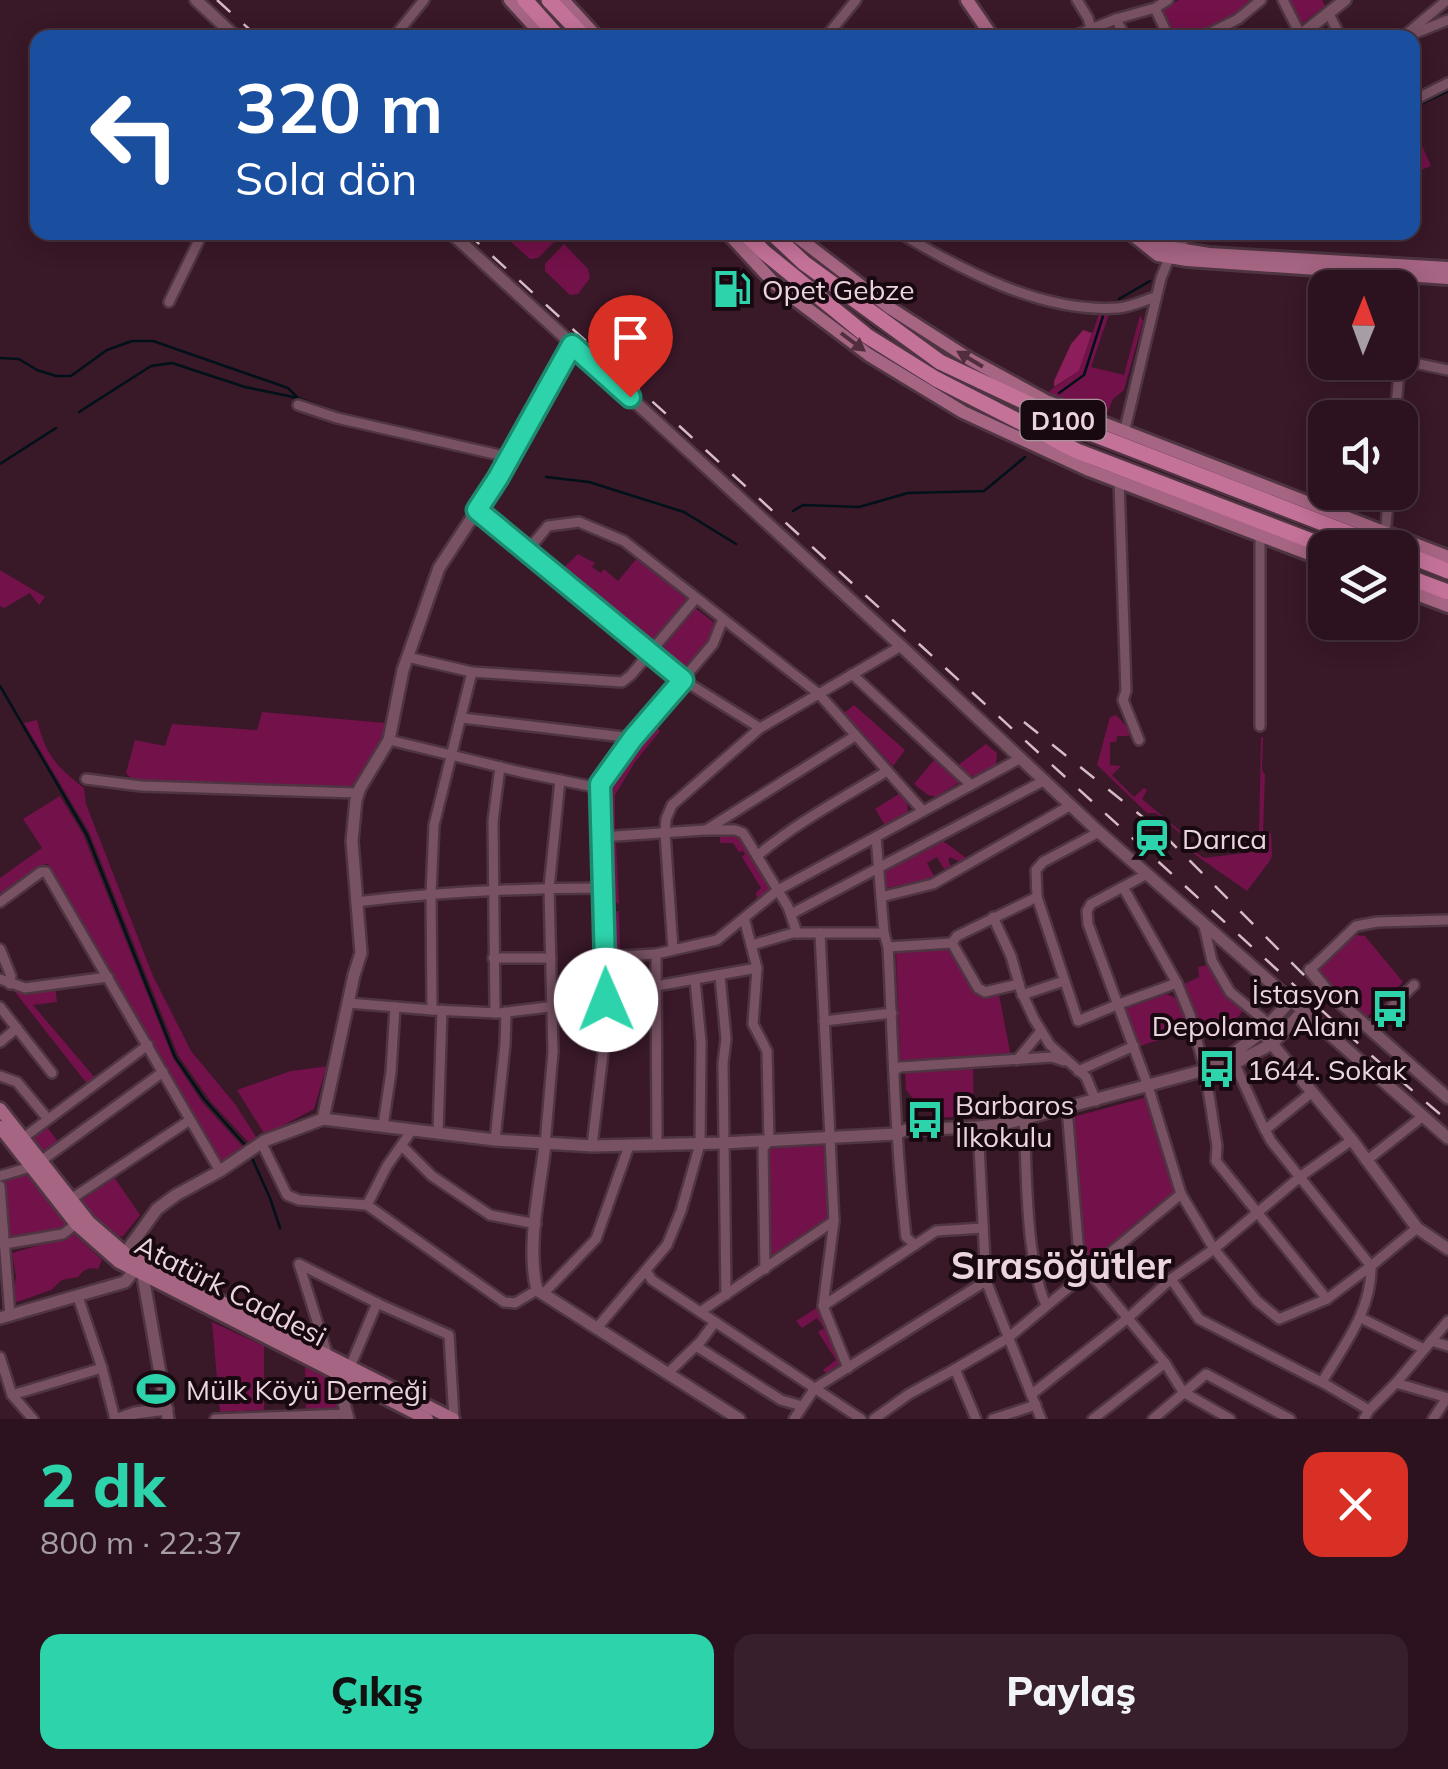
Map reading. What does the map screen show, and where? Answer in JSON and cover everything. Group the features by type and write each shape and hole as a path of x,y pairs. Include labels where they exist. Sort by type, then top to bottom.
{"highway":[{"path":"524,0 552,30"},
{"path":"550,0 578,30"},
{"name":"D100","path":"752,240 867,336 936,379 1076,452 1308,540"},
{"name":"D100","path":"780,240 804,263 940,362 1093,434 1357,530"},
{"path":"1418,559 1448,571"},
{"path":"1418,581 1448,592"}],"main road":[{"path":"510,0 538,30"},
{"path":"563,0 591,30"},
{"path":"967,0 988,30"},
{"path":"977,0 997,30"},
{"path":"734,240 775,284 869,355 962,412 1119,481 1308,553"},
{"path":"801,240 890,308 970,360 1046,401 1361,530"},
{"path":"1139,240 1158,255 1209,254 1448,268"},
{"path":"1153,240 1172,253 1208,264 1316,270"},
{"path":"1418,276 1448,278"},
{"path":"1418,549 1448,557"},
{"path":"1418,595 1448,606"},
{"name":"Atatürk Caddesi","path":"0,1110 8,1136 36,1164 76,1224 139,1273 427,1419"},
{"path":"36,1164 122,1258 453,1419"}],"street":[{"path":"196,0 229,30"},
{"path":"400,30 424,0"},
{"path":"831,30 856,0"},
{"path":"1077,0 1091,30"},
{"path":"1125,0 1132,14"},
{"path":"1097,30 1168,0"},
{"path":"1224,30 1261,0"},
{"path":"1282,0 1297,30"},
{"path":"1308,30 1344,0"},
{"path":"1412,30 1448,0"},
{"path":"1155,8 1165,30"},
{"path":"1329,14 1337,30"},
{"path":"1116,19 1122,30"},
{"path":"1420,31 1448,20"},
{"path":"1420,97 1448,82"},
{"path":"169,302 199,240"},
{"path":"459,240 1100,832 1448,1138"},
{"path":"913,240 997,286 1077,308 1122,308 1155,296"},
{"path":"1124,433 1155,296 1172,253 1186,240"},
{"path":"323,1119 360,953 352,841 358,793 389,740 407,657 439,568 498,478 572,345"},
{"path":"1418,364 1448,370"},
{"path":"298,404 337,418 508,458"},
{"path":"1119,481 1126,690 1123,700 1139,740"},
{"path":"477,510 683,680 760,728"},
{"path":"528,550 548,526 579,522 624,541 818,694 923,811"},
{"path":"1260,534 1260,726"},
{"path":"407,657 472,672 622,682 696,598"},
{"path":"592,1146 606,998 600,784 633,738 713,644 723,619"},
{"path":"673,950 666,833 672,805 760,728 901,646"},
{"path":"438,1132 431,893 434,825 472,672"},
{"path":"852,674 972,785"},
{"path":"462,718 633,738"},
{"path":"705,830 856,736"},
{"path":"389,740 500,768 589,786 600,784"},
{"path":"605,957 656,954 717,940 778,890 1021,758"},
{"path":"496,1140 505,1044 493,958 492,821 500,768"},
{"path":"757,856 780,836 888,772"},
{"path":"86,779 141,786 358,793"},
{"path":"560,780 549,888 554,1052 533,1273 540,1292 740,1419"},
{"path":"791,914 1045,780"},
{"path":"881,897 933,884 1072,806"},
{"path":"601,836 705,830 743,832 791,914 797,932"},
{"path":"1100,832 1043,862 1036,870 1037,897 1078,1021 1176,984"},
{"path":"876,837 888,947 896,1134 906,1237 915,1245"},
{"path":"0,902 40,872 46,872 220,1170"},
{"path":"1147,874 1090,904 1088,924 1148,1086 1181,1194 1214,1249 1256,1301 1279,1319 1327,1299 1417,1228"},
{"path":"1123,887 1190,1015 1206,1070 1218,1146 1216,1160 1327,1299"},
{"path":"356,902 492,889 602,888"},
{"path":"952,943 957,936 1037,897"},
{"path":"993,917 1041,1031 1050,1045 1086,1077 1096,1101"},
{"path":"744,918 757,968 753,1024 768,1051 769,1141 763,1148 764,1269"},
{"path":"1448,920 1356,926 1310,970 1328,992 1448,1098"},
{"path":"1204,926 1212,961 1230,992 1266,1028 1272,1044 1352,1140 1417,1228 1448,1249"},
{"path":"752,944 797,932 884,932"},
{"path":"820,932 834,1221 823,1306 848,1368"},
{"path":"952,943 978,988 985,992 1064,981"},
{"path":"888,947 952,943"},
{"path":"0,949 11,976 0,991"},
{"path":"656,954 657,1146"},
{"path":"493,958 551,958"},
{"path":"656,986 757,968"},
{"path":"720,976 726,1039 726,1295"},
{"path":"5,982 25,988 108,977"},
{"path":"596,1329 667,1245 681,1211 700,1144 701,1042 696,980"},
{"path":"1370,1028 1414,985"},
{"path":"348,1003 500,1012 606,998 656,999"},
{"path":"1233,1059 1290,1001"},
{"path":"0,1007 52,1073"},
{"path":"382,1126 391,1072 395,1007"},
{"path":"122,1258 157,1209 264,1142 323,1119 545,1145 592,1146 829,1139 978,1127 1096,1101 1206,1070 1272,1044 1302,1012"},
{"path":"824,1021 892,1013"},
{"path":"0,1042 17,1028"},
{"path":"1017,1060 1041,1031"},
{"path":"8,1136 48,1119 148,1045"},
{"path":"1078,1071 1134,1046"},
{"path":"894,1071 900,1067 1052,1057 1069,1063"},
{"path":"1233,1059 1265,1130 1371,1266 1371,1283 1361,1318 1322,1382"},
{"path":"0,1176 36,1164 163,1072"},
{"path":"0,1076 18,1082 48,1119"},
{"path":"1265,1130 1312,1093"},
{"path":"1067,1108 1083,1264 1165,1363 1184,1392 1230,1419"},
{"path":"1366,1161 1422,1117"},
{"path":"1024,1119 1034,1258 1046,1305"},
{"path":"71,1198 190,1120"},
{"path":"978,1127 986,1281 1041,1419"},
{"path":"367,1205 412,1130"},
{"path":"1032,1394 1128,1318 1171,1278 1214,1249 1300,1176 1352,1140"},
{"path":"264,1142 287,1195 299,1200 367,1205 504,1302 540,1292 596,1239 629,1146"},
{"path":"402,1146 432,1176 490,1216 536,1224"},
{"path":"0,1186 5,1317 126,1282 139,1273 167,1414 135,1413 117,1419 78,1297"},
{"path":"874,1419 909,1394 1008,1338 1181,1194"},
{"path":"700,1312 834,1221"},
{"path":"4,1244 63,1234 76,1224"},
{"path":"823,1306 936,1232 983,1228"},
{"path":"328,1356 299,1264 449,1335 453,1419"},
{"path":"646,1272 652,1280 861,1419"},
{"path":"1171,1278 1200,1319 1322,1382 1366,1415 1448,1321"},
{"path":"794,1419 815,1388 986,1281"},
{"path":"350,1367 377,1304"},
{"path":"1361,1318 1427,1345 1448,1346"},
{"path":"668,1372 715,1322"},
{"path":"696,1346 781,1400 802,1406"},
{"path":"0,1357 12,1395 34,1419"},
{"path":"1093,1419 1165,1363"},
{"path":"12,1395 102,1368"},
{"path":"956,1369 976,1419"},
{"path":"215,1419 347,1417 336,1373"},
{"path":"1154,1419 1206,1374 1290,1419"},
{"path":"0,1392 8,1382"},
{"path":"1396,1382 1448,1398 1433,1419"},
{"path":"992,1419 1036,1405"}],"shaded area":[{"path":"1179,0 1255,0 1210,30 1171,30 1162,10"},
{"path":"1289,0 1322,0 1325,6 1301,24"},
{"path":"1420,141 1431,166 1420,170"},
{"path":"509,240 556,240 538,258 530,259"},
{"path":"564,244 588,269 590,278 578,294 570,295 545,271 545,264"},
{"path":"1099,314 1109,314 1091,367 1124,375 1140,315 1143,321 1124,390 1113,399 1105,418 1045,394 1079,371"},
{"path":"1083,330 1092,333 1079,371 1054,387 1071,344"},
{"path":"578,554 618,581 638,557 690,602 651,648 559,572"},
{"path":"0,570 45,597 39,605 30,593 4,608 0,606"},
{"path":"694,607 717,625 683,675 656,651"},
{"path":"854,705 905,750 893,766 844,713"},
{"path":"262,712 385,723 381,744 353,790 135,782 126,773 135,740 165,746 172,724 257,730"},
{"path":"1116,715 1129,729 1129,736 1117,736 1116,742 1110,742 1110,765 1121,766 1112,775 1134,797 1144,788 1147,790 1142,799 1186,836 1187,846 1204,858 1260,851 1263,737 1263,833 1271,833 1272,856 1247,891 1184,847 1183,836 1156,813 1147,813 1097,765 1110,717"},
{"path":"37,720 53,759 84,788 86,804 153,976 191,1051 235,1104 258,1140 250,1144 211,1102 178,1055 89,832 24,723"},
{"path":"654,726 660,731 615,795 615,830 606,831 605,793"},
{"path":"986,744 997,753 996,765 976,776 957,766"},
{"path":"935,759 962,781 935,797 914,784"},
{"path":"902,792 907,798 908,814 886,827 875,809"},
{"path":"60,796 83,834 173,1058 202,1102 244,1148 220,1162 48,864 0,896 0,878 42,848 23,819"},
{"path":"739,836 771,888 757,900 756,893 761,888 742,857 745,854 733,843 720,843 720,837"},
{"path":"607,841 616,841 619,904 609,900"},
{"path":"943,841 965,861 950,857 951,866 944,869 937,857 927,863 935,878 887,888 885,870"},
{"path":"619,911 620,950 611,951 609,912"},
{"path":"1356,935 1365,936 1403,982 1365,1019 1316,975 1317,968"},
{"path":"950,948 978,995 999,994 1011,1057 900,1061 896,950"},
{"path":"1212,964 1225,993 1245,1008 1238,1017 1198,1031 1182,985 1199,977 1198,967"},
{"path":"55,987 57,1002 33,1005 96,1079 88,1085 15,992"},
{"path":"1166,994 1179,999 1190,1030 1140,1046 1125,1009"},
{"path":"329,1066 314,1109 265,1135 237,1090 291,1071"},
{"path":"973,1067 974,1116 931,1118 931,1103 917,1103 906,1090 905,1071"},
{"path":"1147,1097 1175,1197 1092,1263 1087,1261 1083,1247 1073,1117"},
{"path":"47,1127 59,1143 43,1155 31,1139"},
{"path":"824,1146 830,1220 771,1260 768,1147"},
{"path":"27,1174 68,1225 62,1231 12,1241 8,1238 2,1179"},
{"path":"114,1177 140,1215 123,1236 117,1237 81,1201"},
{"path":"72,1232 102,1260 98,1269 87,1269 78,1277 62,1280 51,1290 17,1302 12,1298 16,1277 12,1253 67,1237"},
{"path":"818,1307 841,1363 826,1373 823,1370 836,1360 818,1332 824,1328 817,1318 802,1328 796,1321"},
{"path":"212,1322 264,1346 264,1410 220,1412"},
{"path":"305,1367 331,1379 339,1412 306,1412"}],"waterway":[{"path":"1420,104 1448,91"},
{"path":"1119,299 1150,281"},
{"path":"1059,393 1084,375 1103,316"},
{"path":"0,358 19,359 37,370 71,376 107,350 132,341 153,341 288,388 297,397"},
{"path":"79,412 151,366 172,363 344,415"},
{"path":"0,464 56,428"},
{"path":"793,511 803,505 859,507 908,493 984,491 1025,457"},
{"path":"546,477 589,482 684,512 736,544"},
{"path":"0,686 87,835 175,1057 204,1099 245,1145"},
{"path":"251,1156 280,1228"}],"railway":[{"path":"217,0 250,30"},
{"path":"475,240 1448,1121"},
{"path":"1024,722 1159,830 1309,980"}],"place":[{"name":"Opet Gebze","path":"732,289"},
{"name":"Darıca","path":"1152,838"},
{"name":"İstasyon Depolama Alanı","path":"1390,1009"},
{"name":"1644. Sokak","path":"1217,1069"},
{"name":"Barbaros İlkokulu","path":"925,1120"},
{"name":"Mülk Köyü Derneği","path":"156,1389"}],"district":[{"name":"Sırasöğütler","path":"1061,1265"}],"route":[{"path":"606,1000 600,784 683,680 477,510 572,345 630,397"}]}
